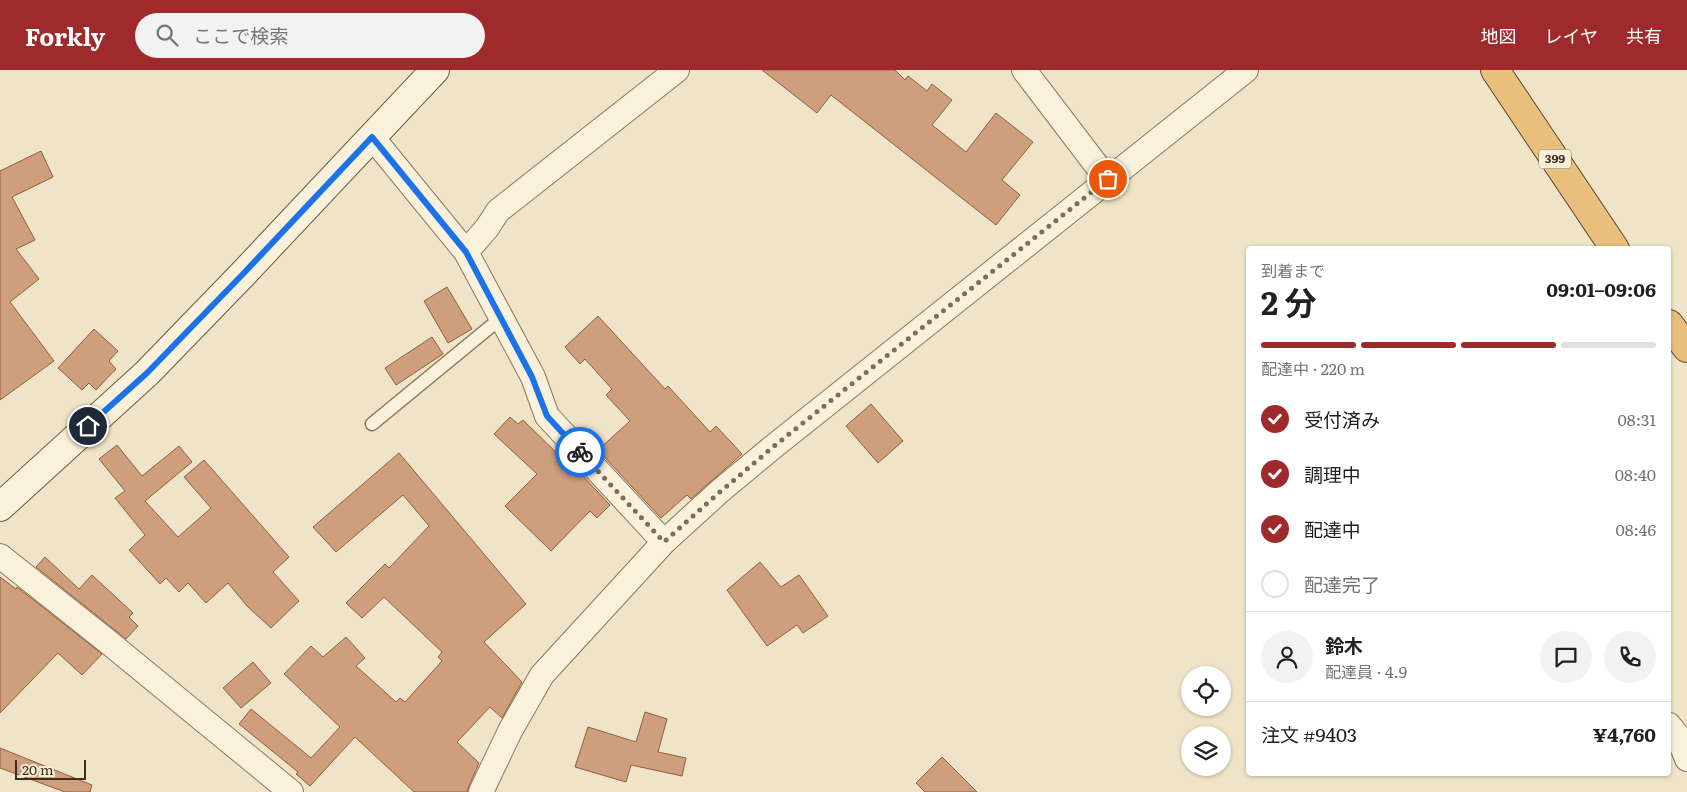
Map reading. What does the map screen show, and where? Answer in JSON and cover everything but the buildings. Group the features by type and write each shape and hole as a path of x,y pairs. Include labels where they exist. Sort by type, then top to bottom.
{"highway":[{"name":"399","path":"1495,70 1613,246"},
{"path":"1671,327 1687,348"}],"main road":[{"path":"0,507 147,373 242,275 434,70"}],"street":[{"path":"466,252 487,228 498,211 677,70"},
{"path":"1024,70 1108,179"},
{"path":"481,792 510,731 542,675 664,542 773,447 1246,70"},
{"path":"372,137 466,252 532,377 547,416 664,542"},
{"path":"0,556 107,641 290,792"},
{"path":"1671,727 1678,736 1687,760"}],"lane":[{"path":"372,424 501,318"}],"way so far":[{"path":"580,452 664,542 773,447 1108,179"}],"route":[{"path":"88,426 147,373 372,137 466,252 532,377 547,416 580,452"}]}
